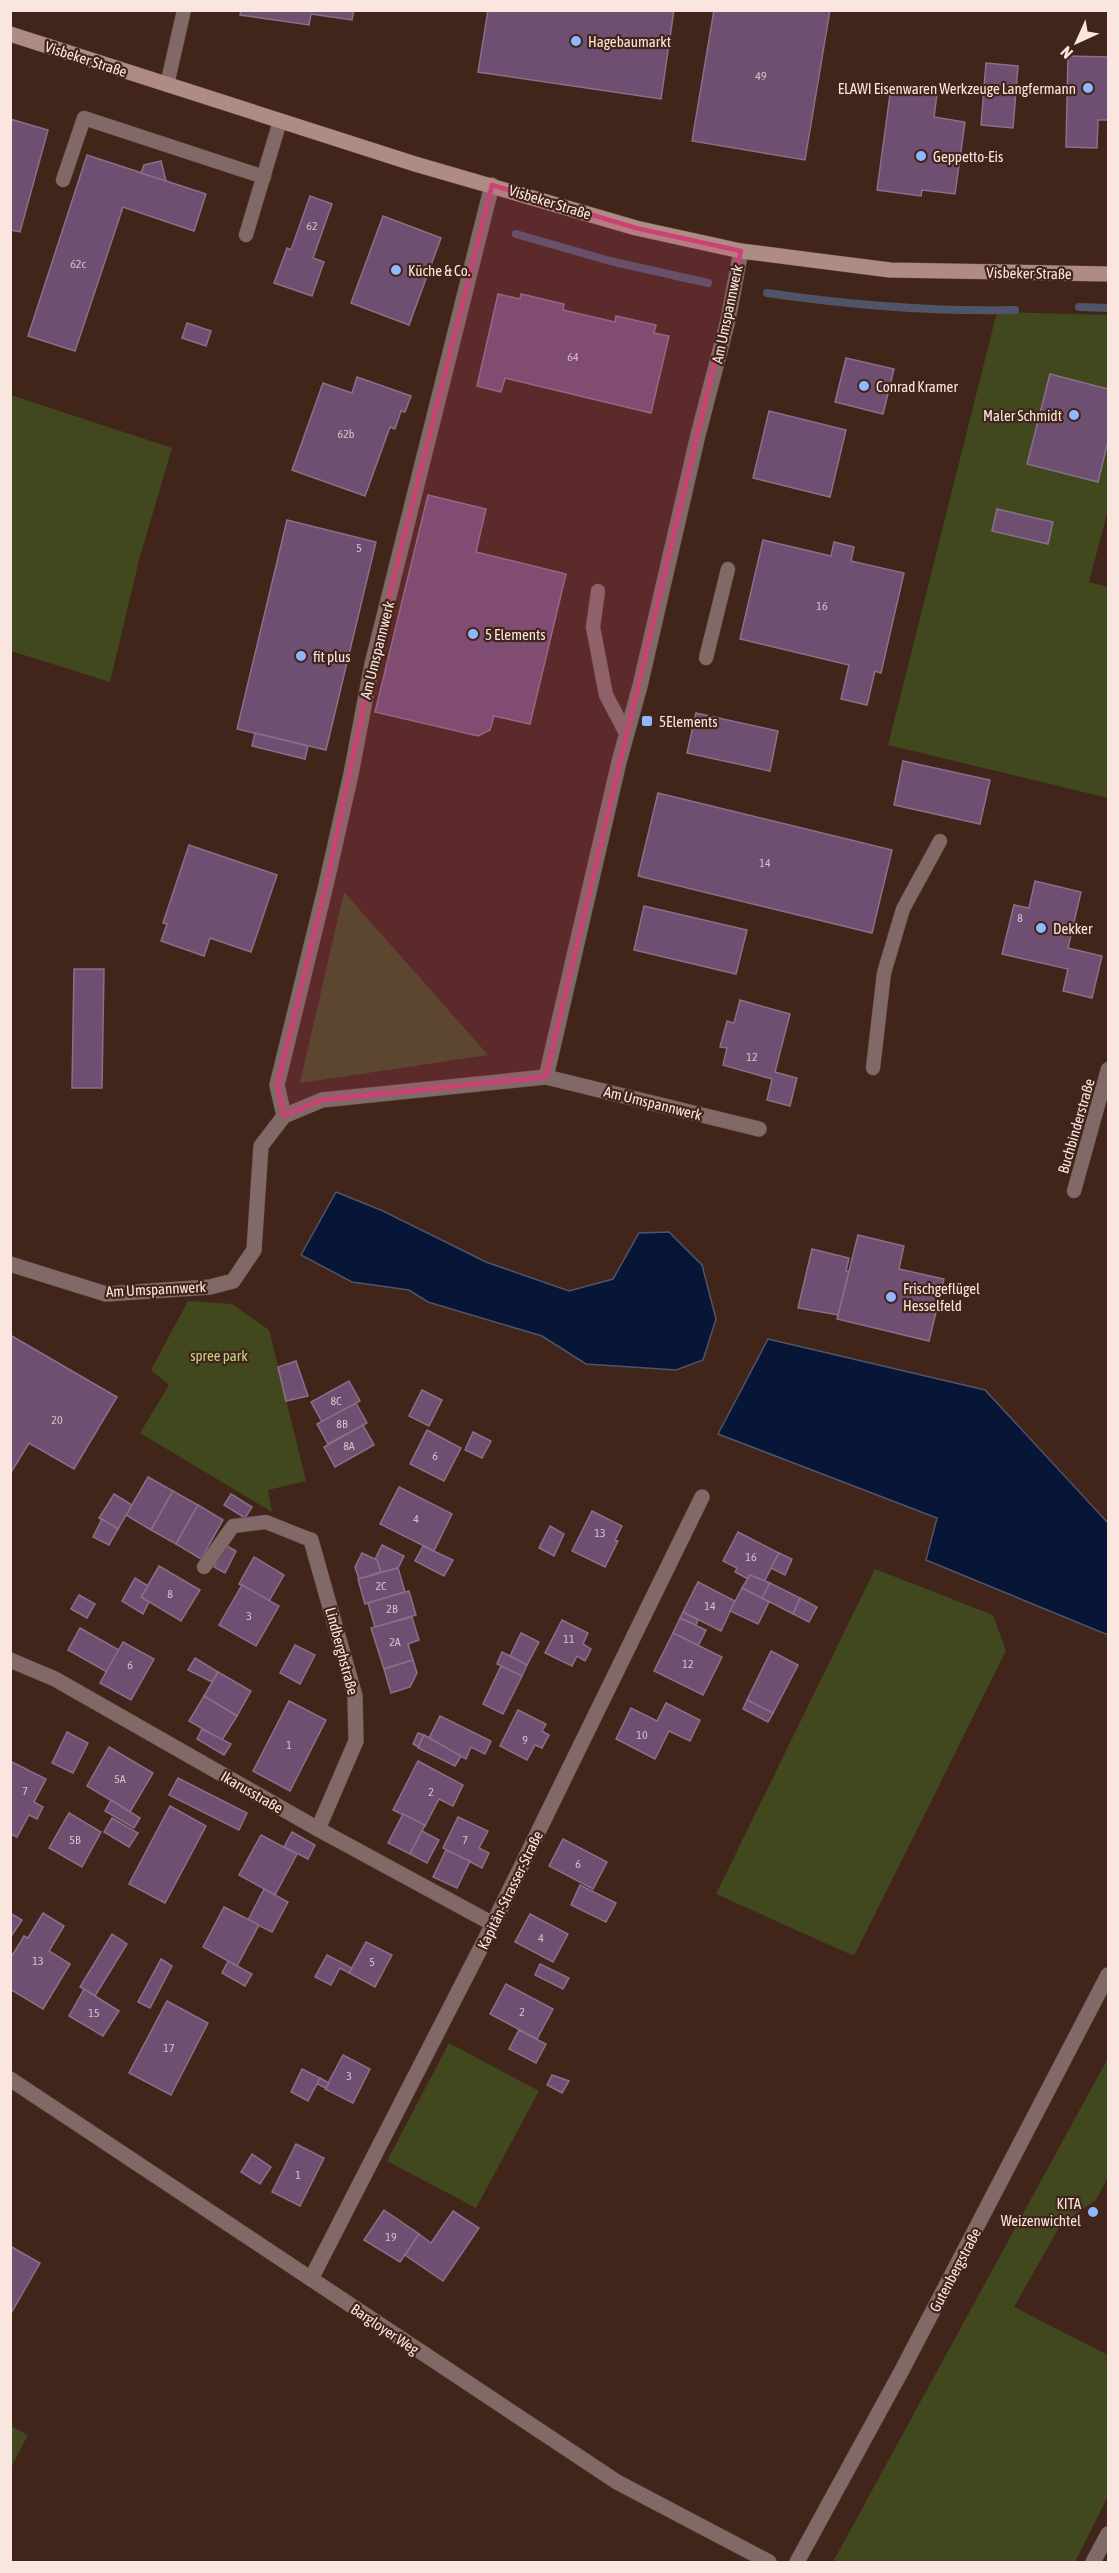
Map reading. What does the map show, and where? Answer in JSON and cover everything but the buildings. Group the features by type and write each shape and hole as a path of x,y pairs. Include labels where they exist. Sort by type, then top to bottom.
{"main road":[{"name":"Visbeker Straße","path":"10,34 415,164 636,228 741,251 890,270 1108,274"}],"street":[{"name":"Am Umspannwerk","path":"284,1116 277,1085 348,785 372,664 492,185"},
{"name":"Am Umspannwerk","path":"546,1077 698,435 728,320 741,251"},
{"name":"Am Umspannwerk","path":"10,1264 105,1294 210,1287 233,1281 254,1250 261,1146 284,1116 321,1100 546,1077 759,1129"},
{"name":"Kapitän-Strasser-Straße","path":"310,2279 493,1924 702,1497"},
{"name":"Lindberghstraße","path":"311,1540 355,1696 356,1741 318,1829"},
{"name":"Ikarusstraße","path":"10,1659 55,1679 318,1829 493,1924"},
{"name":"Gutenbergstraße","path":"797,2562 901,2372 1108,1975"},
{"name":"Bargloyer Weg","path":"10,2079 617,2482 769,2562"},
{"path":"1094,2562 1108,2534"}],"lane":[{"path":"167,85 184,10"},
{"path":"63,180 84,118 264,177"},
{"path":"246,235 280,121"},
{"path":"706,658 728,569"},
{"path":"598,591 593,627 606,695 627,735"},
{"path":"873,1068 885,973 903,909 940,841"},
{"name":"Buchbinderstraße","path":"1074,1191 1108,1069"},
{"path":"204,1567 233,1526 266,1522 311,1540"}],"highlighted area":[{"path":"492,185 636,228 741,251 546,1077 322,1100 284,1116 277,1085 326,885 372,664"}],"green space":[{"path":"997,312 1108,315 1108,510 1089,582 1108,587 1108,798 888,745"},
{"path":"11,395 172,448 139,560 110,682 11,651"},
{"path":"344,892 488,1055 300,1083"},
{"name":"spree park","path":"188,1301 232,1304 269,1330 306,1481 268,1490 272,1512 140,1433 169,1385 151,1370"},
{"path":"875,1569 993,1615 1006,1651 854,1956 716,1894"},
{"path":"449,2043 539,2091 476,2208 387,2161"},
{"path":"1108,2058 1108,2177 1096,2200 1061,2224 1014,2307 1108,2355 1108,2496 1075,2562 833,2562"},
{"path":"11,2426 28,2435 11,2467"}],"water":[{"path":"336,1192 383,1211 486,1262 569,1291 613,1279 639,1233 669,1232 702,1265 716,1319 703,1360 676,1370 586,1364 542,1336 428,1302 409,1290 352,1282 301,1255"},
{"path":"768,1339 985,1390 1108,1523 1108,1635 926,1560 937,1518 718,1434"}],"waterway":[{"path":"516,234 610,261 708,283"},
{"path":"767,293 891,307 1015,310"},
{"path":"1079,307 1108,308"}],"place":[{"name":"Hagebaumarkt","path":"576,41"},
{"name":"ELAWI Eisenwaren Werkzeuge Langfermann","path":"1088,88"},
{"name":"Geppetto-Eis","path":"921,156"},
{"name":"Küche & Co.","path":"396,270"},
{"name":"Conrad Kramer","path":"864,386"},
{"name":"Maler Schmidt","path":"1074,415"},
{"name":"5 Elements","path":"473,634"},
{"name":"fit plus","path":"301,656"},
{"name":"5Elements","path":"647,721"},
{"name":"Dekker","path":"1041,928"},
{"name":"Frischgeflügel Hesselfeld","path":"891,1297"},
{"name":"KITA Weizenwichtel","path":"1093,2212"}]}
